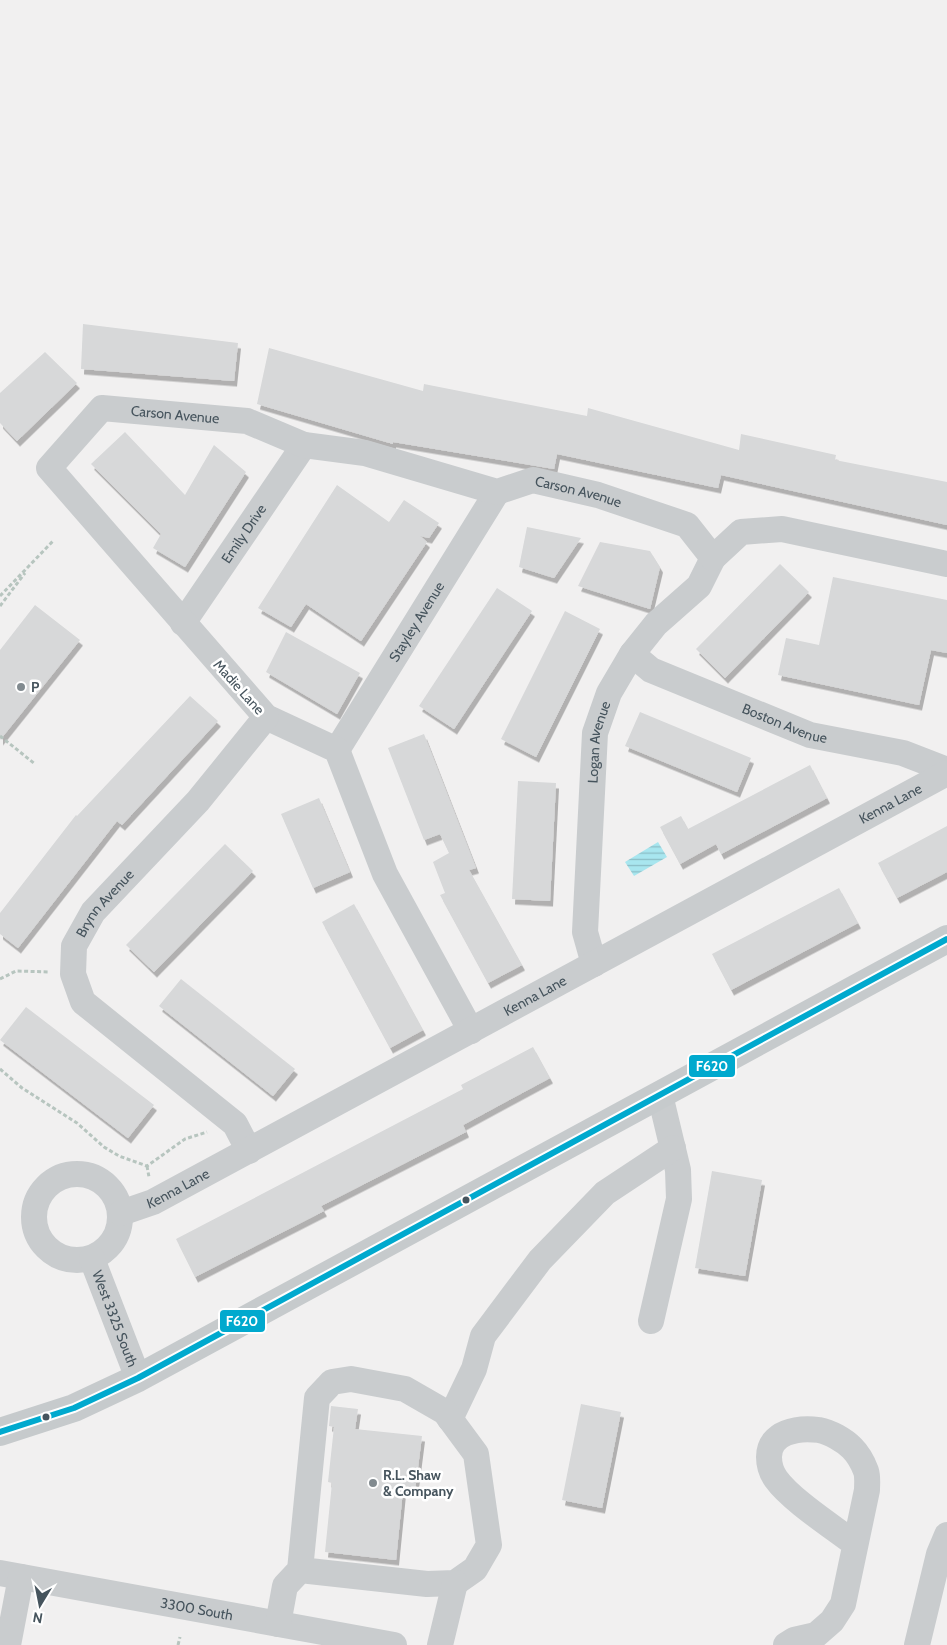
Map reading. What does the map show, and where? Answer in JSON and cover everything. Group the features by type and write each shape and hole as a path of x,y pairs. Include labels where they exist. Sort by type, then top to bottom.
{"main road":[{"path":"0,1432 74,1408 138,1378 947,939"}],"street":[{"name":"Carson Avenue","path":"102,408 247,421 304,445 365,453 498,492 533,480 598,495 688,525 712,558"},
{"name":"Madie Lane","path":"102,408 49,468 266,717 337,750"},
{"name":"Emily Drive","path":"184,623 304,445"},
{"name":"Stayley Avenue","path":"337,750 498,492"},
{"path":"712,558 741,532 782,529 947,564"},
{"name":"Logan Avenue","path":"594,964 585,932 595,733 609,693 632,654 656,624 699,586 712,558"},
{"name":"Boston Avenue","path":"632,654 651,670 810,735 903,752 947,771"},
{"name":"Brynn Avenue","path":"249,1151 235,1124 83,1002 73,974 74,946 93,912 198,802 266,717"},
{"path":"337,750 385,874 471,1030"},
{"name":"Kenna Lane","path":"121,1213 153,1202 249,1151 947,771"},
{"path":"651,1321 679,1199 678,1170 660,1095"},
{"path":"450,1419 474,1369 483,1336 540,1260 604,1194 672,1148"},
{"path":"76,1174 90,1176 110,1189 118,1202 121,1213 120,1225 115,1239 106,1251 92,1259 79,1261 64,1259 50,1252 40,1240 34,1224 34,1209 40,1195 48,1185 61,1177 76,1174"},
{"name":"West 3325 South","path":"92,1259 138,1378"},
{"path":"278,1624 286,1586 300,1570 317,1398 332,1382 351,1379 405,1389 445,1412 476,1454 489,1545 475,1569 455,1583 427,1584 300,1570"},
{"path":"786,1645 794,1640 816,1635 832,1621 843,1604 867,1490 867,1473 853,1449 835,1436 820,1430 799,1430 784,1433 773,1442 769,1452 769,1466 775,1478 787,1490 855,1544"},
{"path":"917,1645 939,1554 947,1535"},
{"path":"8,1645 10,1575"},
{"name":"3300 South","path":"10,1575 278,1624 316,1638 394,1645"},
{"path":"440,1645 455,1583"}],"path":[{"path":"0,596 54,540"},
{"path":"0,606 36,560"},
{"path":"0,736 35,764"},
{"path":"0,979 16,971 33,970 73,974"},
{"path":"0,1069 22,1088 77,1123 104,1147 120,1156 147,1166 185,1139 235,1124"},
{"path":"178,1645 180,1637"}],"water":[{"path":"658,842 667,857 634,876 625,862"}],"building":[{"path":"83,324 238,343 234,381 81,369"},
{"path":"269,348 423,391 424,384 587,416 588,408 739,450 741,434 836,455 835,460 947,482 947,525 721,475 718,488 557,454 554,469 393,442 393,444 257,404"},
{"path":"45,352 77,383 17,441 0,423 0,393"},
{"path":"125,432 185,495 214,445 246,472 185,567 153,548 161,534 91,464"},
{"path":"337,485 389,522 404,500 439,523 429,538 420,536 427,542 361,641 306,604 291,627 258,608"},
{"path":"527,527 581,538 554,578 519,567"},
{"path":"600,542 650,551 660,567 650,609 578,586"},
{"path":"780,564 809,592 725,678 696,649"},
{"path":"833,577 947,600 947,653 931,650 919,705 778,675 786,638 819,645"},
{"path":"497,588 532,611 454,729 419,706"},
{"name":"P","path":"35,605 80,640 0,740 0,650"},
{"path":"565,611 600,629 536,757 501,739"},
{"path":"286,632 360,673 337,714 266,672"},
{"path":"190,696 218,721 122,825 117,821 18,948 0,934 0,913 76,815"},
{"path":"640,712 751,758 737,792 625,746"},
{"path":"424,734 476,868 469,870 522,965 488,983 440,895 445,893 433,862 449,853 440,834 424,840 388,748"},
{"path":"810,765 827,798 721,854 716,844 680,864 660,827 681,816 688,829"},
{"path":"518,781 556,783 550,901 512,899"},
{"path":"319,798 350,872 313,888 281,814"},
{"path":"947,826 947,872 897,898 878,863"},
{"path":"225,844 253,871 154,972 126,945"},
{"path":"839,888 858,923 731,990 712,954"},
{"path":"354,904 423,1030 390,1048 322,922"},
{"path":"181,979 295,1069 273,1096 159,1006"},
{"path":"26,1007 154,1105 128,1138 0,1040"},
{"path":"533,1047 550,1078 463,1125 466,1132 321,1206 324,1211 195,1277 176,1239 463,1089 461,1085"},
{"path":"712,1171 762,1180 745,1276 695,1268"},
{"path":"581,1404 621,1412 602,1508 562,1500"},
{"name":"R.L. Shaw & Company","path":"331,1406 358,1409 355,1429 422,1436 415,1491 403,1490 396,1560 325,1552 332,1483 328,1482 334,1427 329,1426"}],"transit line":[{"name":"F620","path":"0,1432 74,1408 138,1378 947,939"}],"place":[{"name":"P","path":"21,687"},
{"name":"R.L. Shaw & Company","path":"373,1483"}]}
